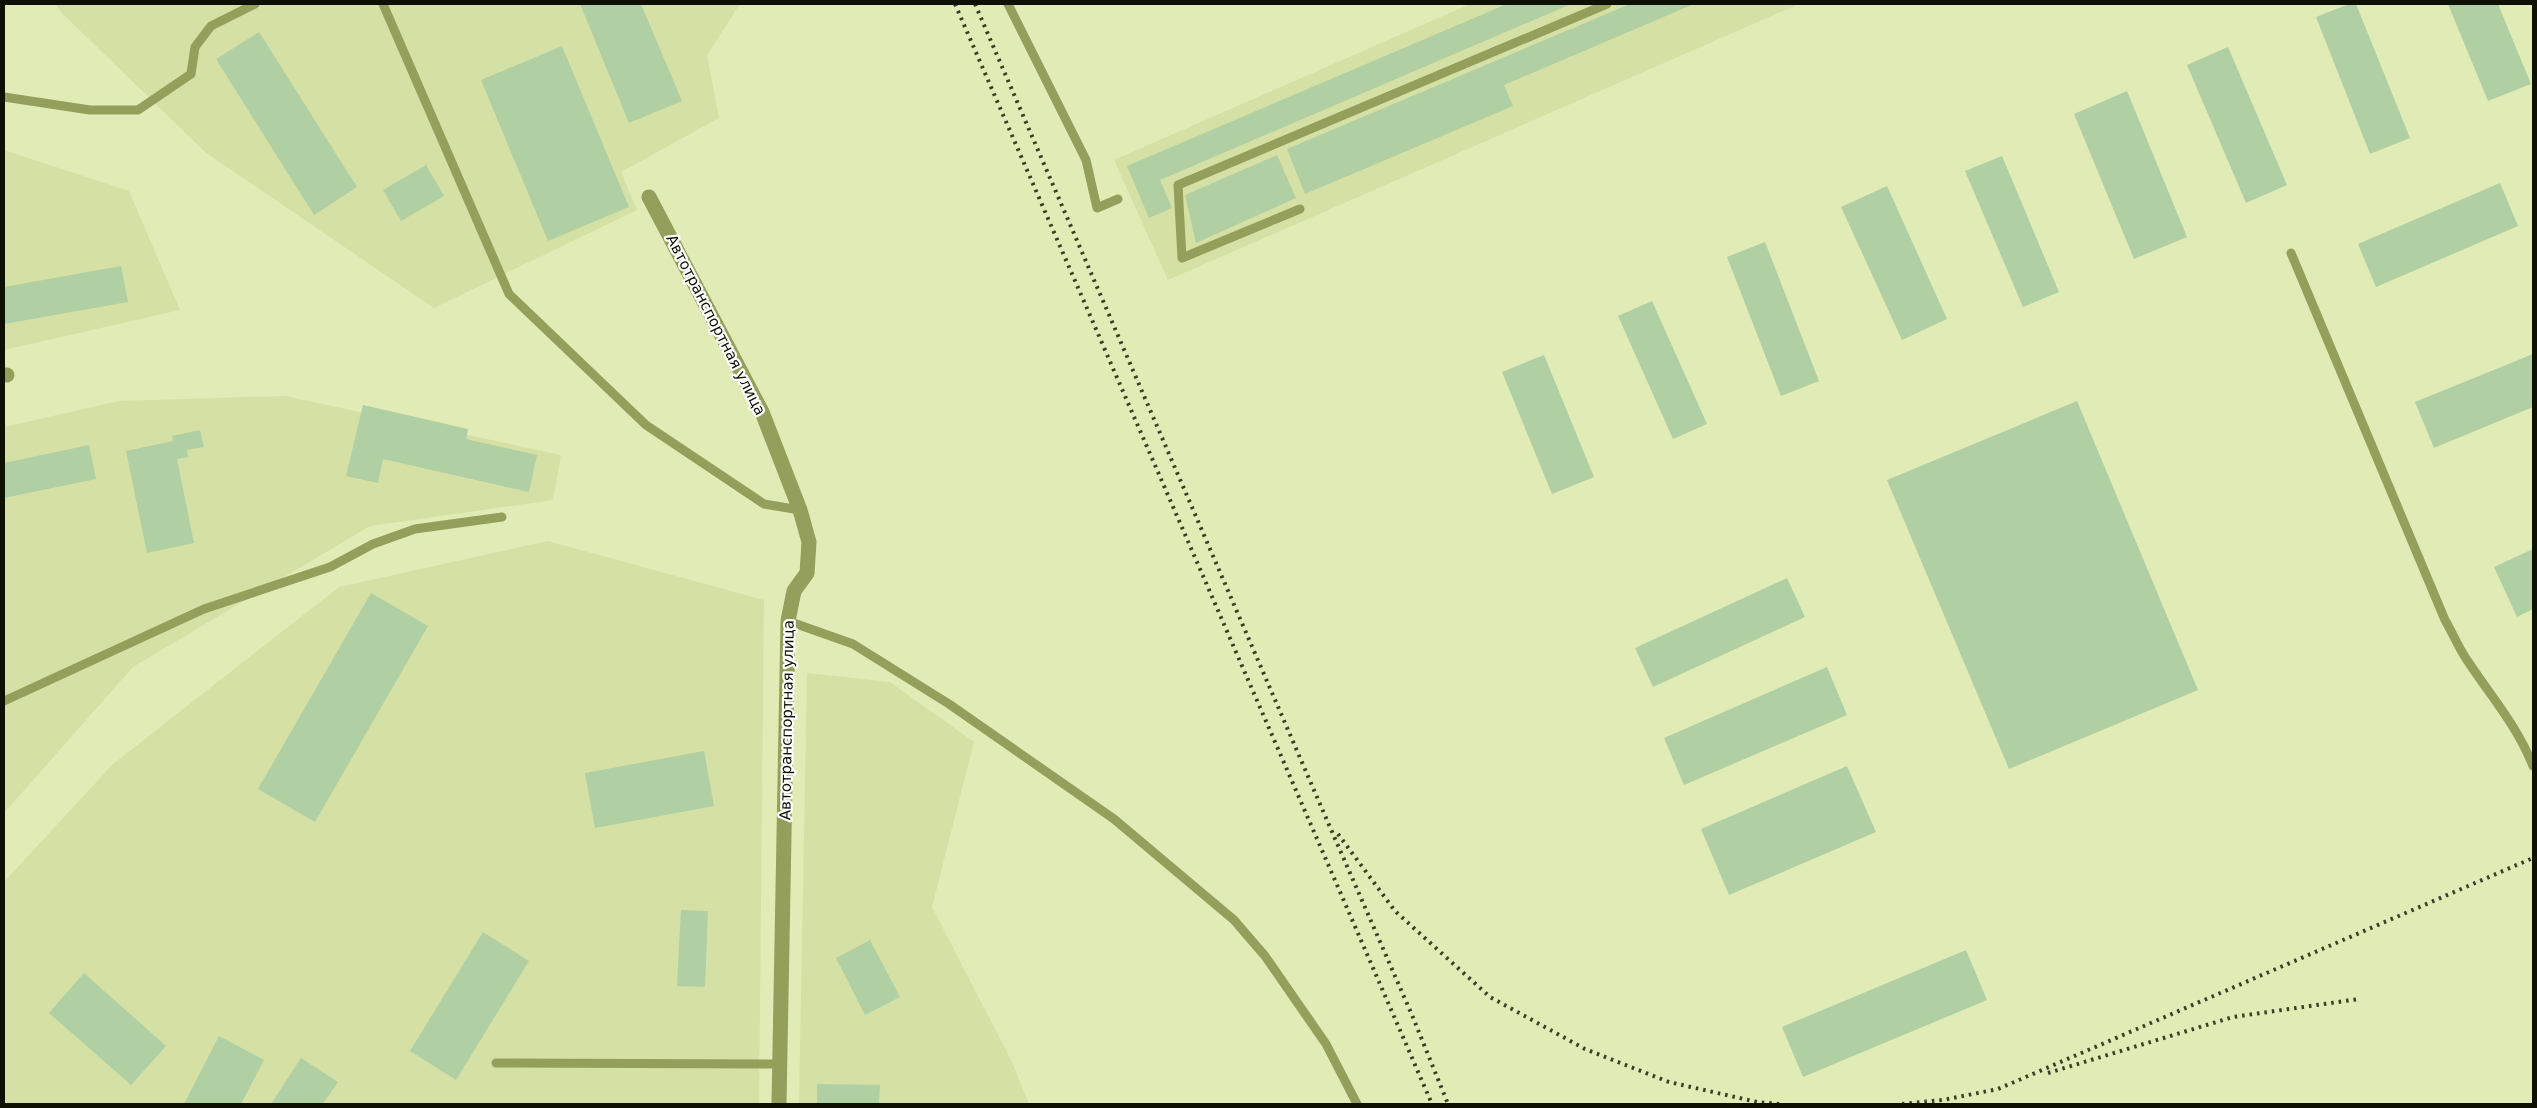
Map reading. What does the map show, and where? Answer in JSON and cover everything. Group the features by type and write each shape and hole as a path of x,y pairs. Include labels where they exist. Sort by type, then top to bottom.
{"street":[{"name":"Автотранспортная улица","path":"649,197 762,412 800,510 809,542 807,573 794,591 788,621 779,1104"}],"lane":[{"path":"4,97 90,110 138,110 191,74 195,47 212,26 255,4"},
{"path":"383,4 509,294 646,425 764,504 800,510"},
{"path":"1008,4 1086,160 1097,208 1118,199"},
{"path":"1300,209 1182,258 1178,185 1607,4"},
{"path":"2290,253 2445,620 2465,656 2504,710 2524,743 2533,766"},
{"path":"4,701 204,609 330,567 373,544 415,529 502,517"},
{"path":"788,621 853,644 949,704 1114,819 1234,920 1265,956 1326,1044 1357,1104"},
{"path":"496,1063 780,1064"}],"shaded area":[{"path":"56,4 740,4 707,55 719,118 621,172 637,210 434,308 205,152 61,12"},
{"path":"1470,4 1799,4 1168,280 1114,160"},
{"path":"4,150 129,191 180,310 4,350"},
{"path":"285,396 561,455 553,500 370,526 133,667 4,813 4,427 119,401"},
{"path":"548,541 764,600 759,1104 4,1104 4,882 113,764 339,587"},
{"path":"807,673 890,682 974,742 932,907 1012,1062 1029,1104 799,1104"}],"building":[{"path":"580,4 641,4 682,101 629,123"},
{"path":"1507,4 1571,4 1160,180 1172,208 1149,218 1127,166"},
{"path":"1630,4 1694,4 1504,85 1513,106 1305,194 1287,149"},
{"path":"2349,4 2356,4 2410,138 2370,154 2316,17"},
{"path":"2448,4 2498,4 2531,84 2488,101"},
{"path":"259,32 357,187 314,215 216,59"},
{"path":"562,46 629,207 548,241 481,80"},
{"path":"2228,47 2287,185 2246,203 2187,65"},
{"path":"2127,91 2187,237 2134,259 2074,114"},
{"path":"1277,155 1296,198 1196,243 1185,195"},
{"path":"2002,156 2059,292 2023,307 1965,171"},
{"path":"426,165 444,196 401,221 383,190"},
{"path":"2500,183 2518,226 2376,287 2358,244"},
{"path":"1887,186 1947,319 1902,340 1841,207"},
{"path":"1765,242 1819,381 1781,396 1727,257"},
{"path":"121,266 128,302 4,324 4,287"},
{"path":"1652,301 1707,424 1673,439 1618,316"},
{"path":"2533,354 2533,407 2434,448 2415,402"},
{"path":"1544,355 1594,477 1552,494 1502,372"},
{"path":"2077,401 2198,690 2009,769 1887,480"},
{"path":"363,405 468,429 466,439 537,455 529,492 383,459 378,483 346,476"},
{"path":"200,430 204,447 187,450 188,457 177,459 194,543 147,553 126,451 173,441 172,436"},
{"path":"89,445 96,479 4,498 4,463"},
{"path":"2533,549 2533,609 2517,617 2494,567"},
{"path":"1787,578 1805,617 1653,687 1635,648"},
{"path":"371,593 428,626 315,822 258,789"},
{"path":"1827,667 1847,715 1684,785 1664,738"},
{"path":"704,751 714,806 595,828 585,773"},
{"path":"1847,766 1876,832 1729,895 1701,829"},
{"path":"681,910 708,911 705,987 677,986"},
{"path":"483,932 529,961 456,1080 410,1051"},
{"path":"870,940 900,997 865,1015 836,958"},
{"path":"1966,950 1987,1000 1803,1077 1782,1027"},
{"path":"84,973 166,1046 131,1085 49,1013"},
{"path":"219,1036 264,1060 241,1104 184,1104"},
{"path":"301,1058 338,1082 323,1104 271,1104"},
{"path":"817,1084 880,1085 879,1104 817,1104"}],"railway":[{"path":"955,4 1432,1104"},
{"path":"975,4 1412,1015 1448,1104"},
{"path":"1338,834 1395,911 1490,997 1585,1049 1669,1082 1757,1102 1780,1104"},
{"path":"1902,1104 1943,1100 1998,1089 2533,858"},
{"path":"2048,1073 2233,1017 2359,999"}]}
